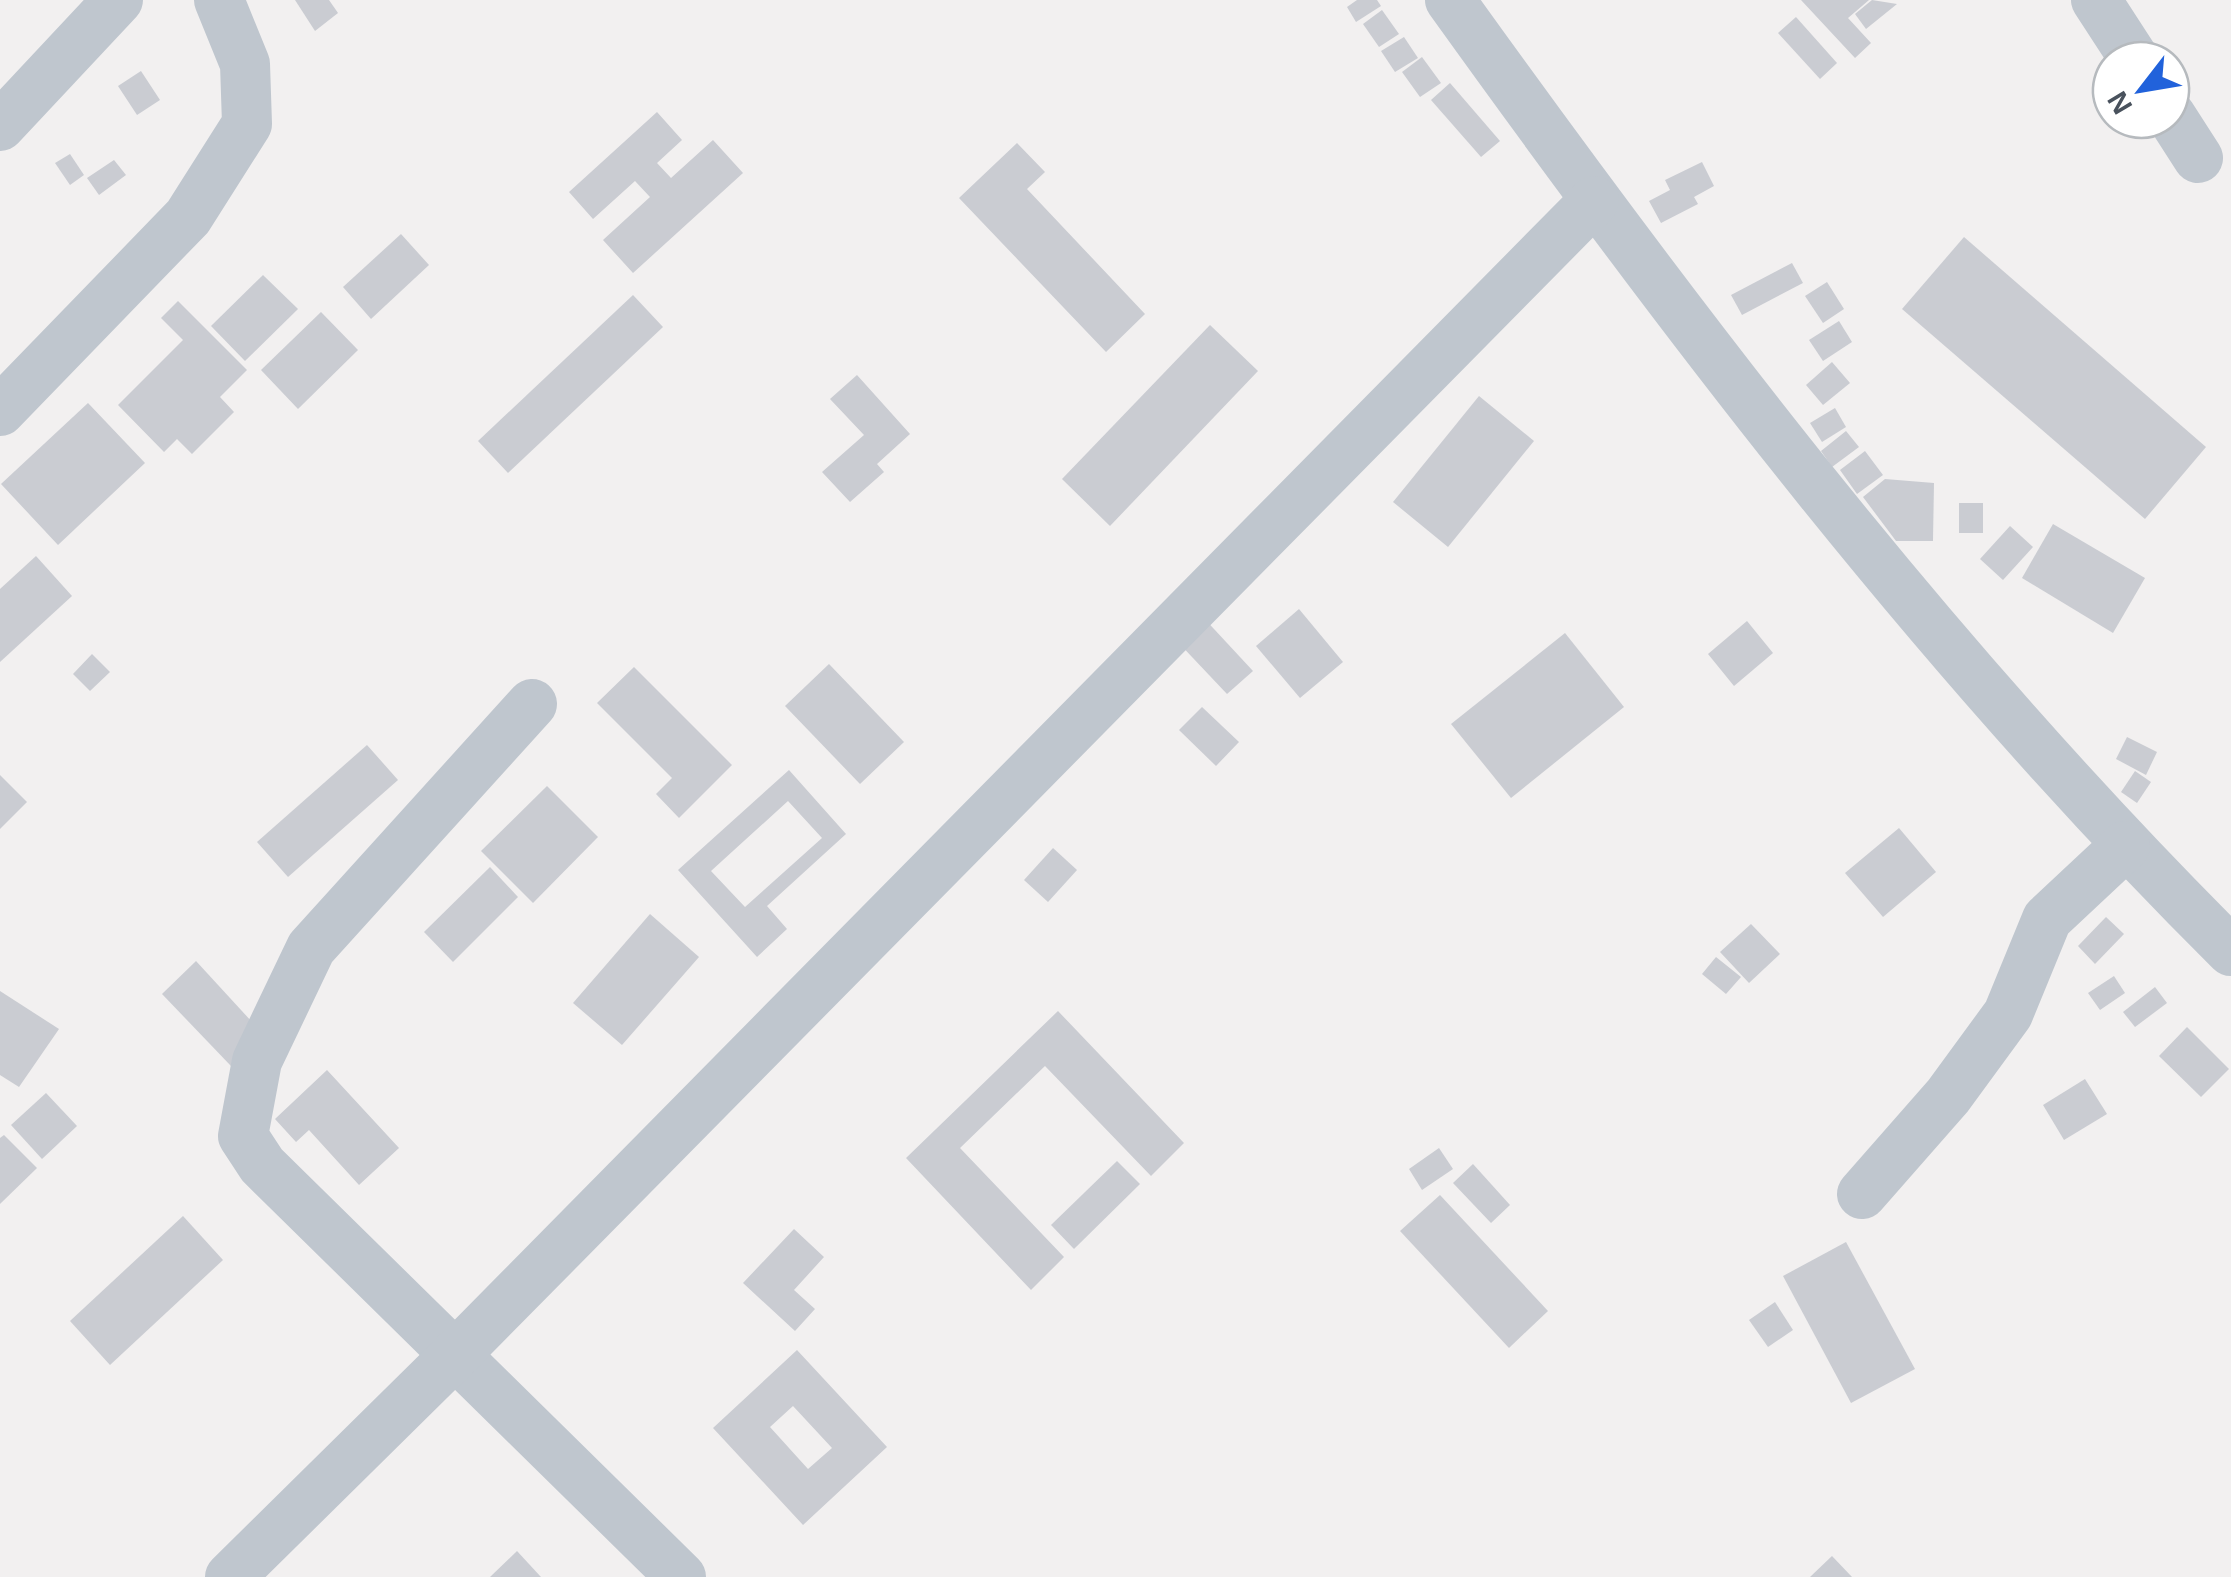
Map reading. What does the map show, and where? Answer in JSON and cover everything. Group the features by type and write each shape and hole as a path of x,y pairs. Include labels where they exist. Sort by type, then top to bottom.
{"street":[{"path":"0,126 118,0"},
{"path":"0,412 188,217 247,124 244,64 219,0"},
{"path":"1450,0 1594,201 1910,602 2125,846 2231,952"},
{"path":"2096,0 2123,40"},
{"path":"2186,140 2198,158"},
{"path":"230,1577 453,1358 1594,201"},
{"path":"532,704 311,948 273,1020 246,1099 243,1136 262,1166 453,1358 681,1577"},
{"path":"1862,1194 1948,1096 2008,1014 2047,919 2125,846"}],"building":[{"path":"295,0 329,0 338,13 315,31"},
{"path":"1357,0 1377,0 1381,6 1356,22 1347,7"},
{"path":"1801,0 1869,0 1848,18 1871,43 1855,58"},
{"path":"1872,0 1897,4 1866,29 1855,14"},
{"path":"1382,10 1399,34 1379,47 1363,24"},
{"path":"1796,17 1837,63 1820,79 1778,33"},
{"path":"1404,37 1418,58 1395,72 1381,51"},
{"path":"1422,57 1441,83 1420,97 1402,72"},
{"path":"141,71 160,100 137,115 118,86"},
{"path":"1450,83 1500,141 1481,157 1431,100"},
{"path":"657,112 682,140 657,163 671,178 713,140 743,173 633,273 603,240 650,197 635,181 593,219 569,192"},
{"path":"1017,143 1045,172 1027,189 1145,314 1106,352 959,198"},
{"path":"70,154 84,175 70,185 55,163"},
{"path":"114,160 126,175 99,195 87,178"},
{"path":"1702,162 1714,186 1694,197 1698,204 1661,223 1649,201 1670,190 1665,180"},
{"path":"401,234 429,265 371,319 343,287"},
{"path":"1964,237 2206,447 2145,519 1902,309"},
{"path":"1792,263 1803,283 1742,315 1731,295"},
{"path":"263,275 298,309 245,361 211,326"},
{"path":"1827,282 1844,309 1823,323 1805,296"},
{"path":"633,295 663,327 508,473 478,441"},
{"path":"178,301 247,370 220,397 234,412 192,454 177,439 164,452 118,405 183,340 161,318"},
{"path":"321,312 358,350 298,409 261,370"},
{"path":"1839,321 1852,342 1823,361 1809,340"},
{"path":"1210,325 1258,371 1110,526 1062,479"},
{"path":"1832,362 1850,383 1823,405 1806,385"},
{"path":"857,375 910,434 877,464 884,472 850,502 822,472 864,435 830,399"},
{"path":"1479,396 1534,441 1448,547 1393,502"},
{"path":"88,403 145,463 58,545 1,484"},
{"path":"1835,408 1846,427 1822,442 1810,423"},
{"path":"1846,431 1859,447 1832,467 1821,451"},
{"path":"1865,451 1883,475 1857,494 1840,470"},
{"path":"1885,479 1934,483 1933,541 1896,541 1863,497"},
{"path":"1959,503 1983,503 1983,533 1959,533"},
{"path":"2053,524 2145,578 2113,633 2022,578"},
{"path":"2010,526 2033,547 2003,580 1980,559"},
{"path":"36,556 72,596 0,662 0,589"},
{"path":"1299,609 1343,662 1300,698 1256,646"},
{"path":"1201,615 1253,671 1227,694 1175,639"},
{"path":"1747,621 1773,653 1734,686 1708,654"},
{"path":"1565,633 1624,707 1511,798 1451,724"},
{"path":"92,654 110,672 90,691 73,674"},
{"path":"829,664 904,742 860,784 785,706"},
{"path":"634,667 732,765 679,818 656,794 672,778 597,703"},
{"path":"1202,707 1239,742 1216,766 1179,730"},
{"path":"2127,737 2157,752 2146,775 2116,759"},
{"path":"367,745 398,780 288,877 257,842"},
{"path":"789,770 846,834 767,906 787,929 757,957 678,870","holes":["788,801 822,838 745,907 711,871"]},
{"path":"2135,771 2151,782 2137,803 2121,792"},
{"path":"0,775 27,802 0,829"},
{"path":"547,786 598,837 533,903 481,851"},
{"path":"1899,828 1936,872 1883,917 1845,873"},
{"path":"1053,848 1077,870 1048,902 1024,880"},
{"path":"490,867 518,897 453,962 424,932"},
{"path":"650,914 699,957 622,1045 573,1003"},
{"path":"2106,917 2124,934 2095,964 2078,946"},
{"path":"1751,924 1780,954 1749,983 1720,952"},
{"path":"1716,957 1741,977 1726,994 1702,974"},
{"path":"196,961 264,1035 231,1066 162,994"},
{"path":"2114,976 2125,993 2100,1010 2088,993"},
{"path":"2155,987 2167,1003 2135,1027 2123,1012"},
{"path":"0,991 59,1029 19,1087 0,1075"},
{"path":"1058,1011 1184,1143 1151,1176 1045,1066 960,1148 1064,1257 1031,1290 906,1158"},
{"path":"2187,1027 2229,1069 2201,1097 2159,1056"},
{"path":"327,1070 399,1148 359,1185 309,1130 296,1142 275,1119"},
{"path":"2085,1079 2107,1114 2064,1140 2043,1105"},
{"path":"46,1093 77,1126 42,1159 11,1125"},
{"path":"4,1135 37,1168 0,1204 0,1138"},
{"path":"1439,1148 1453,1169 1422,1190 1409,1169"},
{"path":"1117,1161 1140,1184 1074,1249 1051,1225"},
{"path":"1473,1164 1510,1205 1491,1223 1453,1183"},
{"path":"1440,1195 1548,1311 1509,1348 1400,1231"},
{"path":"183,1216 223,1260 110,1365 70,1321"},
{"path":"794,1229 824,1257 794,1290 815,1309 795,1331 743,1283"},
{"path":"1846,1242 1915,1369 1851,1403 1783,1276"},
{"path":"1775,1302 1793,1330 1768,1347 1749,1320"},
{"path":"797,1350 887,1447 803,1525 713,1428","holes":["793,1406 832,1448 808,1469 770,1427"]},
{"path":"517,1551 541,1577 490,1577"},
{"path":"1832,1556 1852,1577 1810,1577"}]}
